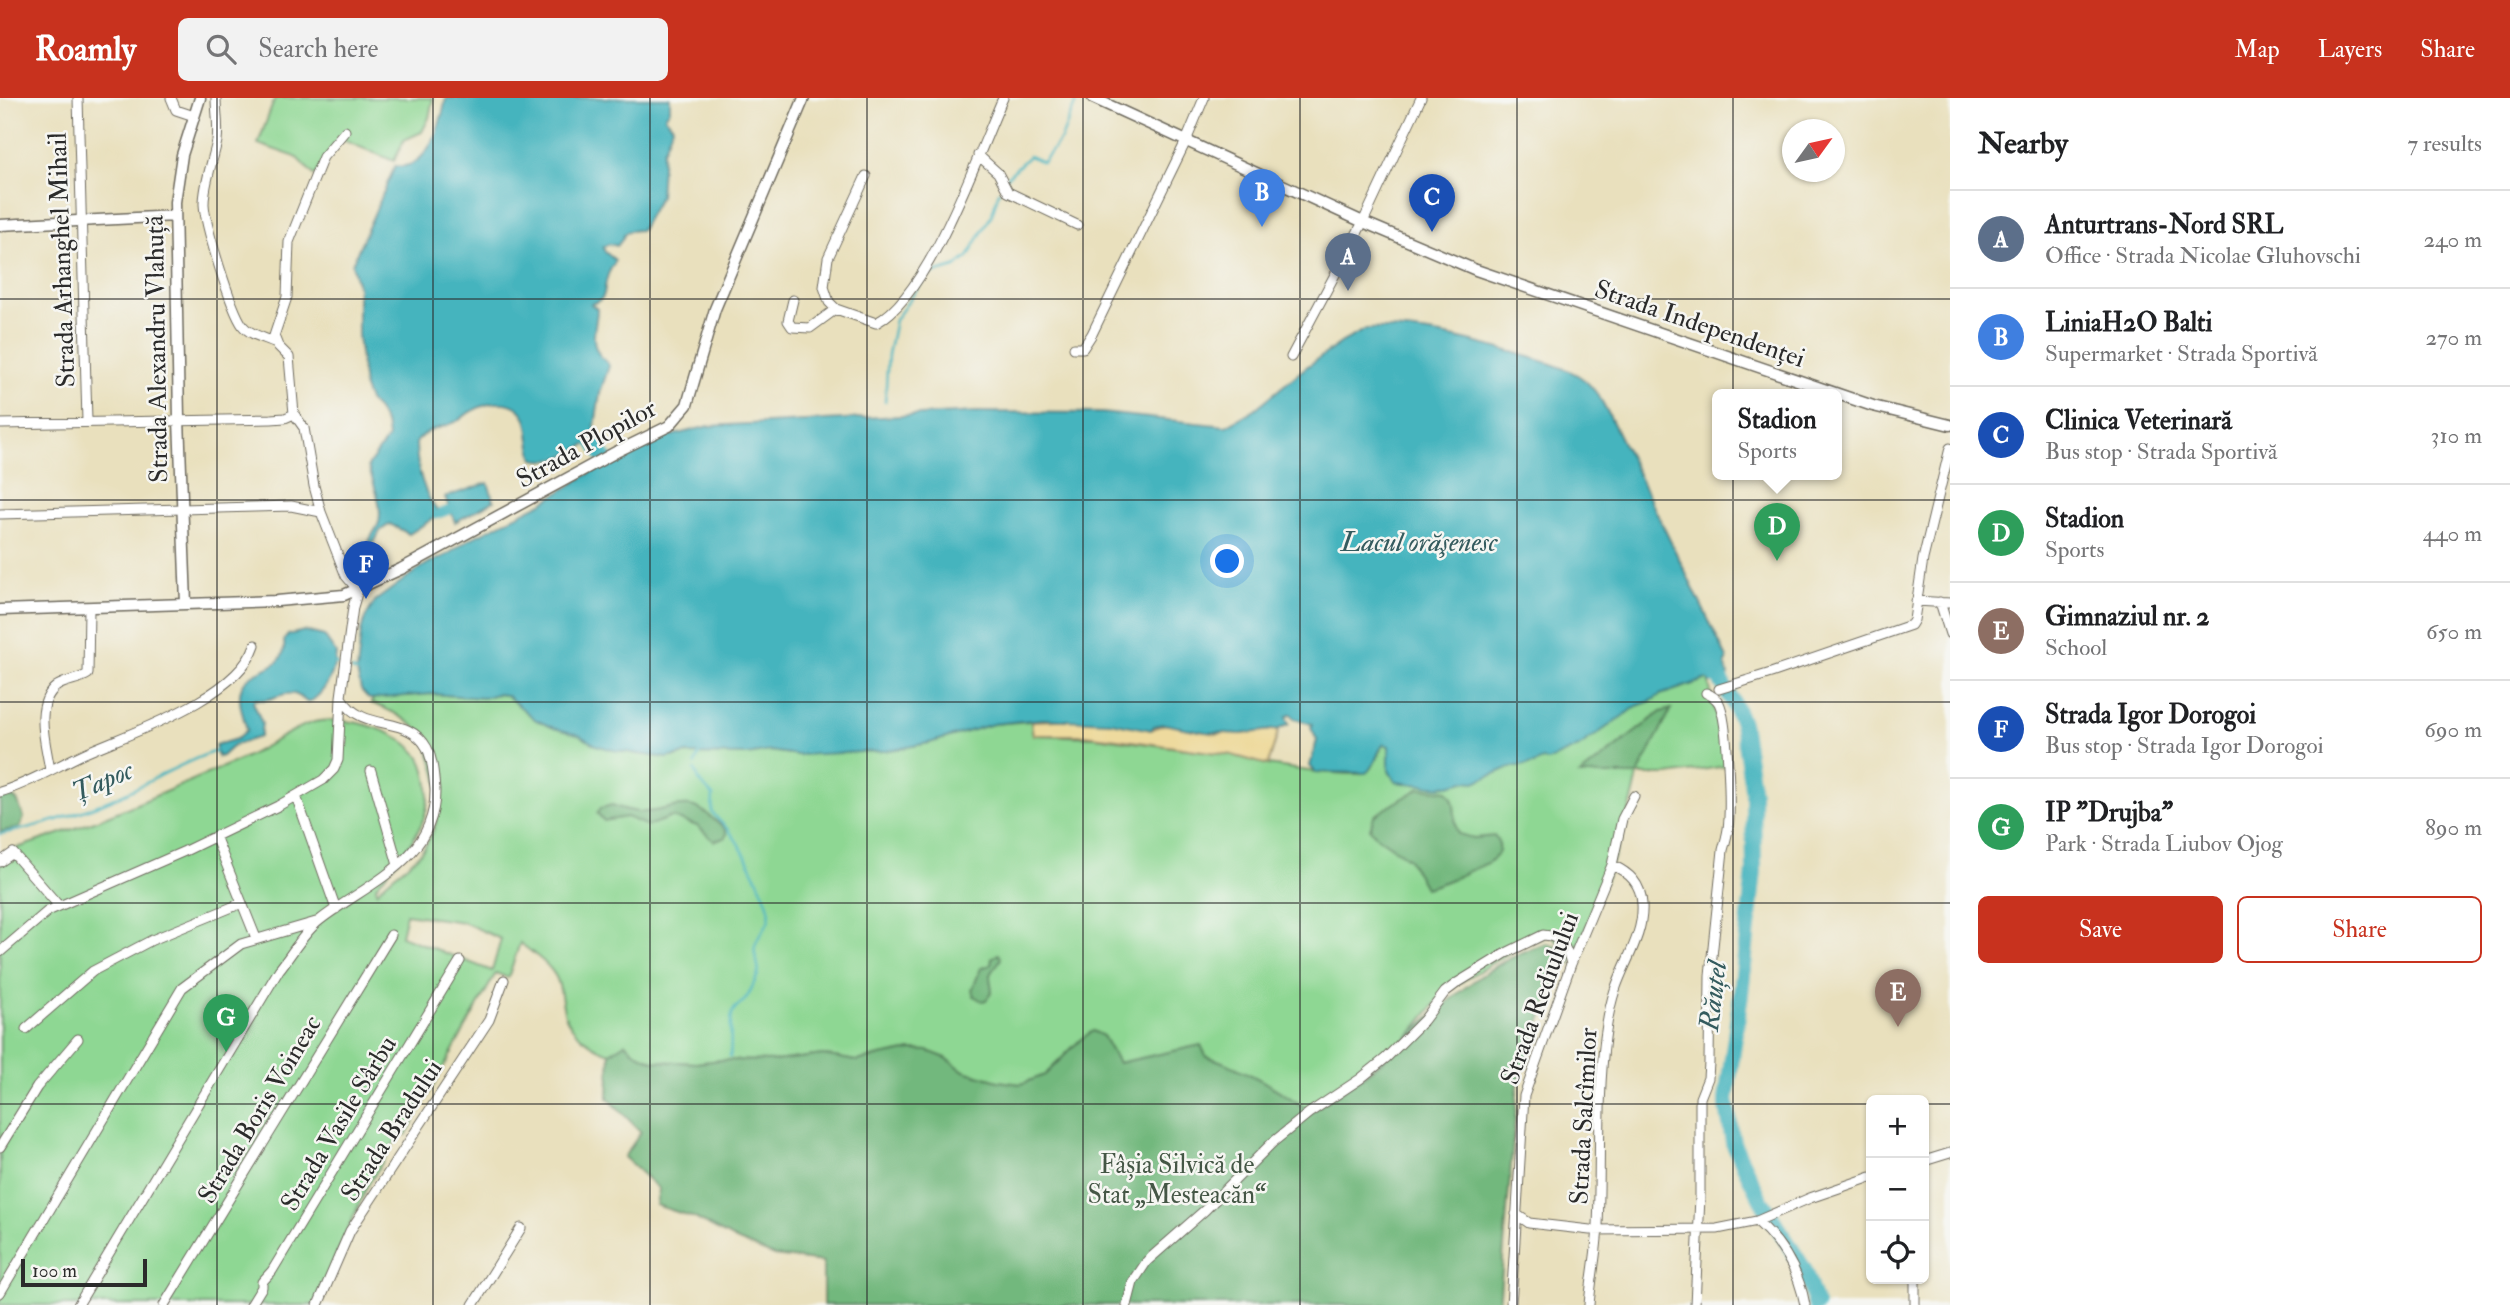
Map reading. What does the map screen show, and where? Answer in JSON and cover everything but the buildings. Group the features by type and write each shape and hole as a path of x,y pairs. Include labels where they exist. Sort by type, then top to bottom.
{"street":[{"name":"Strada Arhanghel Mihail","path":"78,98 87,421"},
{"path":"170,98 176,110 194,116"},
{"name":"Strada Аlexandru Vlahuță","path":"186,603 175,216 178,174 200,98"},
{"path":"0,951 38,917 215,836 323,780 334,769 340,746 341,697 353,607 358,590 346,576 321,512 304,428 294,414 289,357 276,343 244,327 225,281 207,224 204,201 219,121 216,98"},
{"name":"Strada Plopilor","path":"0,610 331,598 358,590 655,433 678,418 687,405 715,309 804,98"},
{"path":"866,176 828,258 824,282 827,298 836,309 876,323 906,297 933,254 1003,98"},
{"name":"Strada Independenței","path":"1093,98 1363,222 1476,270 1823,389"},
{"path":"1074,348 1079,349 1086,345 1186,141 1203,98"},
{"path":"1291,357 1363,222 1421,98"},
{"path":"276,343 275,331 287,297 289,242 323,157 345,131"},
{"path":"978,155 998,173 1008,192 1077,225"},
{"path":"0,225 175,216"},
{"path":"793,300 788,321 792,327 810,328 836,309"},
{"name":"Strada Independenței","path":"1842,395 1950,425"},
{"path":"0,424 278,418 294,414"},
{"path":"1719,689 1888,634 1912,623 1923,559 1950,448"},
{"path":"0,514 291,506 321,512"},
{"path":"1916,601 1950,603"},
{"path":"1940,603 1950,634"},
{"path":"50,770 43,704 58,686 88,674 89,608"},
{"path":"0,792 31,781 171,716 212,692 241,670 255,645"},
{"path":"1695,1305 1702,1136 1700,1098 1708,1070 1712,954 1729,815 1727,755 1722,714 1714,698 1706,693"},
{"path":"78,1305 279,970 318,922 417,849 430,823 435,796 431,761 426,747 413,734 399,726 355,715 341,697"},
{"path":"371,771 398,865"},
{"path":"296,796 336,909"},
{"name":"Strada Rediulului","path":"1511,1305 1524,1096 1571,964 1612,865 1622,819 1634,796"},
{"path":"215,836 256,938"},
{"path":"0,862 13,853 59,906"},
{"name":"Strada Salcîmilor","path":"1589,1305 1598,1229 1601,1080 1605,1038 1615,991 1643,915 1640,890 1636,882 1630,875 1612,865"},
{"path":"26,1029 93,971 152,940 242,903"},
{"path":"0,1293 176,996 190,981 241,944 318,922"},
{"name":"Strada Boris Voineac","path":"164,1305 391,935"},
{"path":"1127,1305 1136,1275 1157,1252 1205,1210 1272,1143 1386,1058 1418,1027 1445,992 1506,953 1543,935 1550,935 1558,940 1571,964"},
{"name":"Strada Vasile Sârbu","path":"251,1305 262,1287 262,1282 272,1271 460,961"},
{"name":"Strada Bradului","path":"318,1305 350,1231 489,1020 504,980"},
{"path":"0,1147 37,1087 78,1039"},
{"path":"1929,1159 1950,1153"},
{"path":"1516,1214 1529,1223 1590,1230 1717,1229 1759,1221 1866,1179"},
{"path":"1759,1221 1786,1254 1800,1285 1805,1305"},
{"path":"473,1305 522,1228"},
{"path":"1914,1284 1915,1305"}],"green space":[{"path":"275,98 433,98 429,118 422,132 404,140 394,161 338,138 315,176 296,157 258,144"},
{"path":"1708,679 1727,766 1668,775 1638,775 1618,847 1571,964 1567,951 1550,935 1522,945 1445,992 1405,1041 1311,1112 1260,1080 1206,1056 1201,1046 1118,1063 1103,1036 1081,1039 1045,1075 1021,1084 998,1081 964,1071 946,1058 927,1051 911,1050 856,1061 823,1055 775,1061 720,1060 696,1063 653,1061 638,1054 625,1043 610,1053 590,1043 572,1027 565,1015 553,972 520,943 508,978 496,973 406,1135 401,1132 367,1187 314,1305 0,1305 0,858 6,852 95,821 239,760 302,726 340,721 374,727 405,742 416,752 423,764 428,783 425,816 418,831 410,845 376,886 377,892 410,863 427,843 437,820 439,788 434,765 422,735 404,719 371,703 374,698 432,694 483,698 496,694 506,695 536,720 579,735 596,745 637,754 676,757 686,754 747,755 770,751 789,754 884,751 929,743 993,724 1031,721 1033,735 1095,737 1232,755 1268,765 1315,772 1359,774 1372,768 1384,744 1389,746 1389,771 1396,782","holes":["406,914 463,922 501,939 492,971 401,936"]},
{"path":"1671,709 1638,775 1580,775 1661,712"},
{"path":"1420,788 1447,791 1453,801 1458,834 1474,838 1495,836 1499,850 1493,860 1425,888 1409,859 1370,829 1374,816"},
{"path":"11,796 17,800 24,818 20,827 0,832 0,799"},
{"path":"612,805 639,812 676,806 694,807 721,825 727,834 714,841 697,826 672,817 647,826 627,817 604,821 597,813 601,808"},
{"name":"Fâșia Silvică de Stat „Mesteacăn“","path":"1547,943 1559,948 1564,959 1518,1082 1499,1305 823,1305 823,1262 774,1256 695,1218 656,1205 659,1189 624,1157 641,1132 608,1098 610,1053 625,1043 638,1054 653,1061 696,1063 720,1060 775,1061 823,1055 856,1061 911,1050 928,1051 946,1058 964,1071 998,1081 1021,1084 1045,1075 1081,1039 1093,1031 1103,1036 1118,1063 1201,1045 1206,1056 1260,1080 1311,1112 1374,1068 1479,977 1523,952"},
{"path":"998,954 1001,958 990,976 992,992 982,1001 974,996 972,990 981,968 991,965 992,958"}],"sand":[{"path":"1109,718 1151,730 1164,724 1217,734 1279,729 1268,765 1232,755 1117,739 1084,735 1033,735 1031,721"}],"water":[{"path":"446,98 670,98 670,110 665,117 673,126 663,151 660,196 641,230 626,232 617,246 609,244 603,247 615,262 608,274 603,297 591,304 597,309 594,343 609,366 600,393 593,439 561,457 534,459 528,426 520,410 506,403 480,407 453,423 430,431 416,443 422,481 440,514 409,534 390,524 380,531 374,543 369,542 379,522 380,508 368,466 388,438 387,428 378,410 369,401 364,388 358,335 358,287 352,264 395,166 407,166 425,153 437,132"},
{"name":"Lacul orăşenesc","path":"1366,329 1406,330 1462,339 1549,363 1586,381 1610,417 1727,658 1725,666 1728,675 1710,683 1707,679 1660,695 1637,706 1579,747 1548,761 1511,767 1475,782 1465,781 1440,787 1396,782 1389,771 1389,746 1384,744 1366,773 1315,772 1310,766 1317,740 1311,728 1312,724 1294,719 1291,714 1286,717 1289,724 1279,729 1241,734 1205,732 1164,724 1154,726 1151,730 1111,722 1042,719 993,724 929,743 884,751 797,755 770,751 747,755 686,754 667,758 596,745 579,735 536,720 506,695 496,694 483,698 432,694 369,699 361,690 357,672 361,632 365,618 375,601 427,564 447,555 468,540 542,503 614,458 654,440 709,426 977,412 1102,413 1226,426 1255,409 1342,342"},
{"path":"488,483 494,501 455,522 445,497"},
{"path":"304,631 324,636 336,653 334,667 325,688 308,703 294,694 255,699 253,702 262,723 260,737 234,745 218,757 215,745 237,739 247,730 240,702 242,686 247,679 281,658 284,640 288,635"}],"waterway":[{"path":"1005,179 1029,156 1043,162 1061,139 1077,99"},
{"path":"885,402 888,355 895,320 927,275 955,267 968,257 992,214 999,191"},
{"name":"Răuțel","path":"580,420 607,462 614,467"},
{"path":"436,515 449,510"},
{"name":"Răuțel","path":"1703,667 1720,679 1742,723 1753,794 1754,871 1726,1100 1733,1143 1761,1200 1804,1269 1816,1305"},
{"path":"352,670 357,672"},
{"name":"Țapoc","path":"0,834 49,822 97,805 216,751"},
{"path":"695,764 699,754"},
{"path":"695,770 700,782 713,796 712,812 730,832 758,880 770,914 755,946 757,977 747,998 735,1008 732,1015 730,1057"}],"place":[{"name":"LiniaH2O Balti","path":"1262,227"},
{"name":"Clinica Veterinară","path":"1432,232"},
{"name":"Anturtrans-Nord SRL","path":"1348,291"},
{"name":"Stadion","path":"1777,561"},
{"name":"Strada Igor Dorogoi","path":"366,599"},
{"name":"Gimnaziul nr. 2","path":"1898,1027"},
{"name":"IP \"Drujba\"","path":"226,1052"}]}
